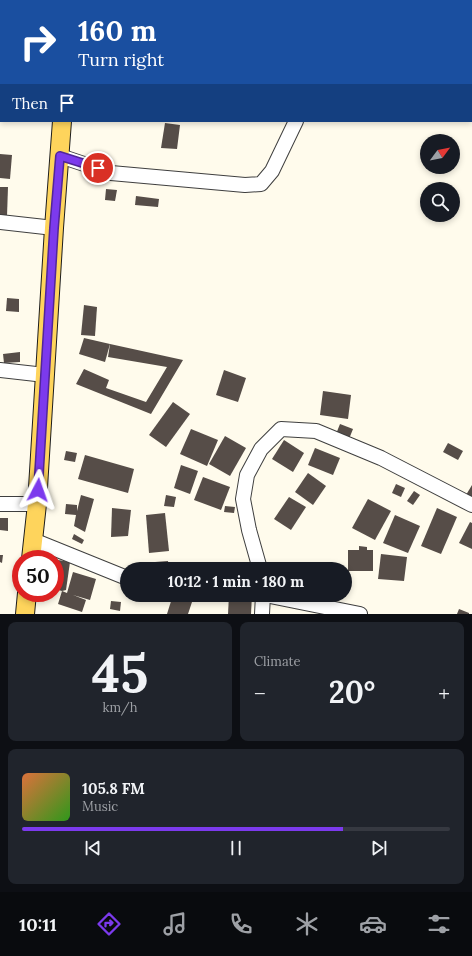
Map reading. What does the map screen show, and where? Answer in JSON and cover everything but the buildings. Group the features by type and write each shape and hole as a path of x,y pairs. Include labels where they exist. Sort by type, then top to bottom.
{"main road":[{"path":"32,550 37,504 62,122"},
{"path":"25,614 26,602"}],"street":[{"path":"60,156 111,172 245,185 261,184 272,171 296,122"},
{"path":"0,222 54,228"},
{"path":"0,370 45,375"},
{"path":"258,562 242,499 247,475 261,449 281,429 316,431 381,458 472,505"},
{"path":"0,504 37,504"},
{"path":"33,540 120,575"},
{"path":"262,614 263,602"},
{"path":"299,602 360,614"}],"route":[{"path":"38,490 54,228 60,156 98,168"}]}
